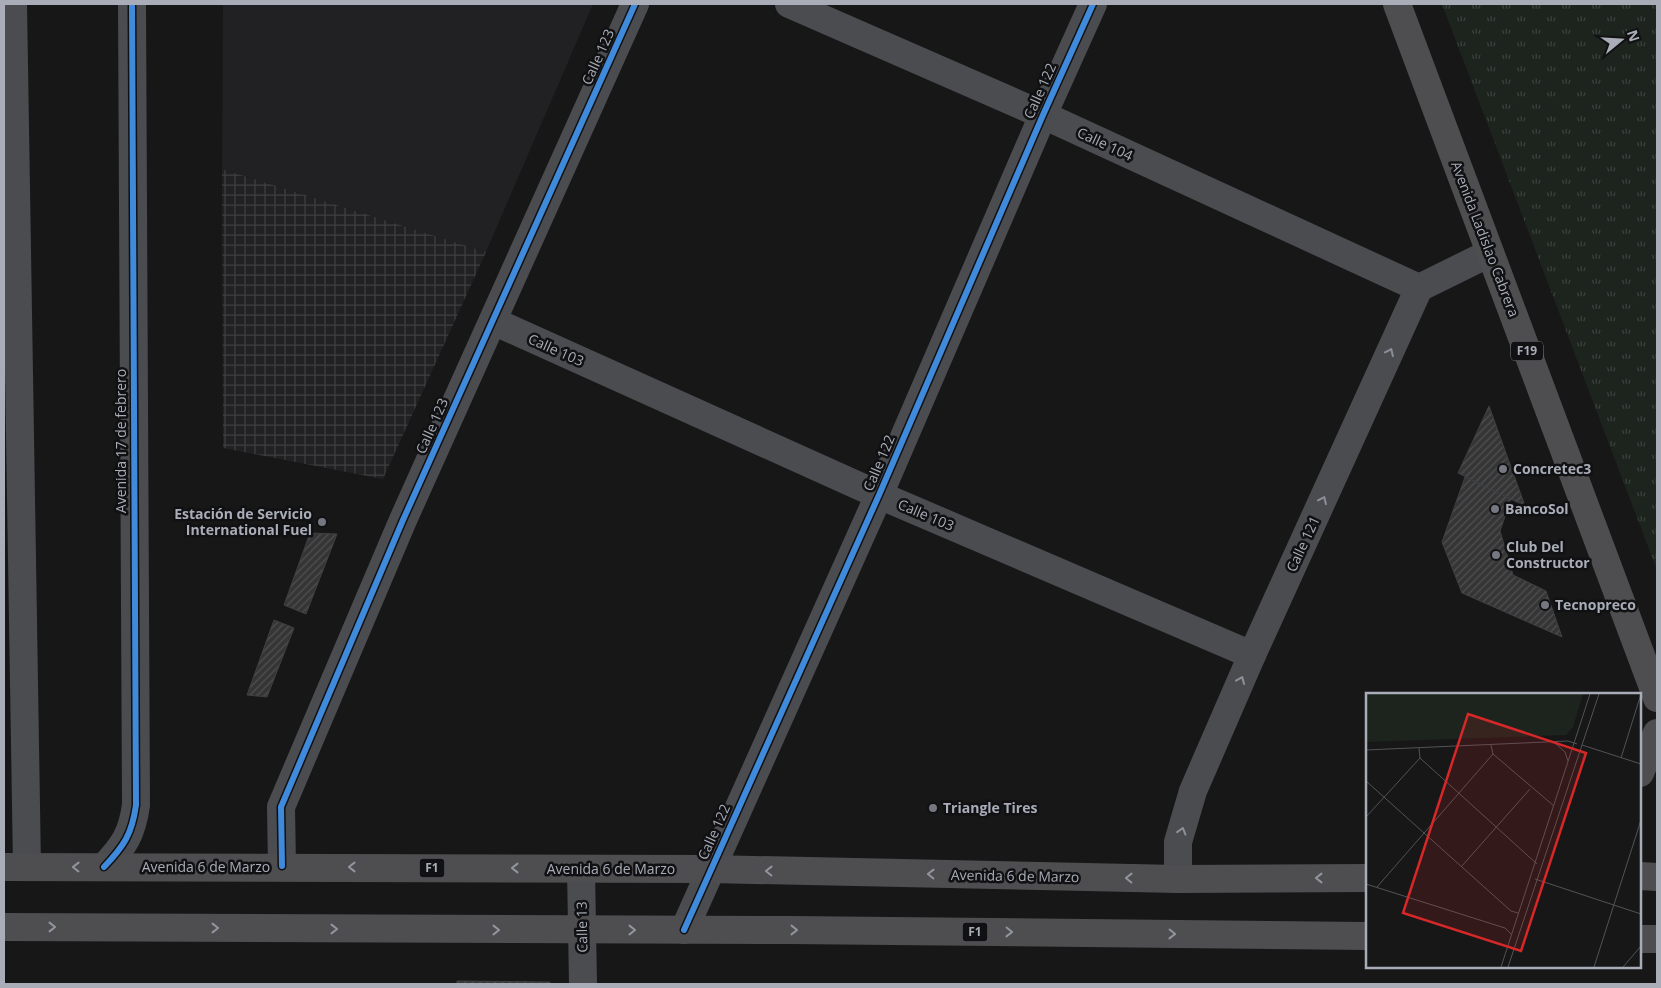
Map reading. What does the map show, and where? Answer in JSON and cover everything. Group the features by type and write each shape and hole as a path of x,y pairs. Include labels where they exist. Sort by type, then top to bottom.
{"highway":[{"name":"Avenida Ladislao Cabrera","path":"1398,4 1657,698"},
{"path":"1641,771 1657,733"},
{"name":"Avenida 6 de Marzo","path":"16,867 282,866 711,869 1178,879 1366,878"},
{"path":"1641,876 1657,876"},
{"name":"F1","path":"4,927 1366,936"},
{"path":"1641,938 1657,939"}],"street":[{"path":"13,4 9,37 16,867"},
{"name":"Avenida 17 de febrero","path":"104,867 128,839 134,822 136,805 132,4"},
{"name":"Calle 123","path":"282,866 281,807 403,520 636,4"},
{"name":"Calle 104","path":"789,4 1043,115 1420,288"},
{"name":"Calle 122","path":"684,930 879,495 1093,4"},
{"path":"1420,288 1490,253"},
{"name":"Calle 121","path":"1178,879 1178,842 1194,791 1252,655 1420,288"},
{"name":"Calle 103","path":"493,321 879,495 1252,655"},
{"name":"Calle 13","path":"581,869 583,984"}],"shaded area":[{"path":"223,4 593,4 486,252 222,169"},
{"path":"222,169 486,252 383,479 223,448"}],"green space":[{"path":"1442,4 1657,4 1657,570"}],"building":[{"path":"1489,406 1525,506 1458,473"},
{"path":"1465,477 1511,499 1500,531 1513,575 1546,591 1562,637 1462,593 1442,542"},
{"path":"310,533 337,534 306,614 284,605"},
{"path":"274,620 294,628 267,697 247,695"},
{"path":"457,981 550,982 550,984 457,984"}],"cycle path":[{"path":"104,867 117,853 126,839 132,824 136,805 132,4"},
{"path":"282,866 281,807 403,520 635,4"},
{"path":"684,930 879,495 1093,4"}],"place":[{"name":"Concretec3","path":"1503,469"},
{"name":"BancoSol","path":"1495,509"},
{"name":"Estación de Servicio International Fuel","path":"322,522"},
{"name":"Club Del Constructor","path":"1496,555"},
{"name":"Tecnopreco","path":"1545,605"},
{"name":"Triangle Tires","path":"933,808"}]}
